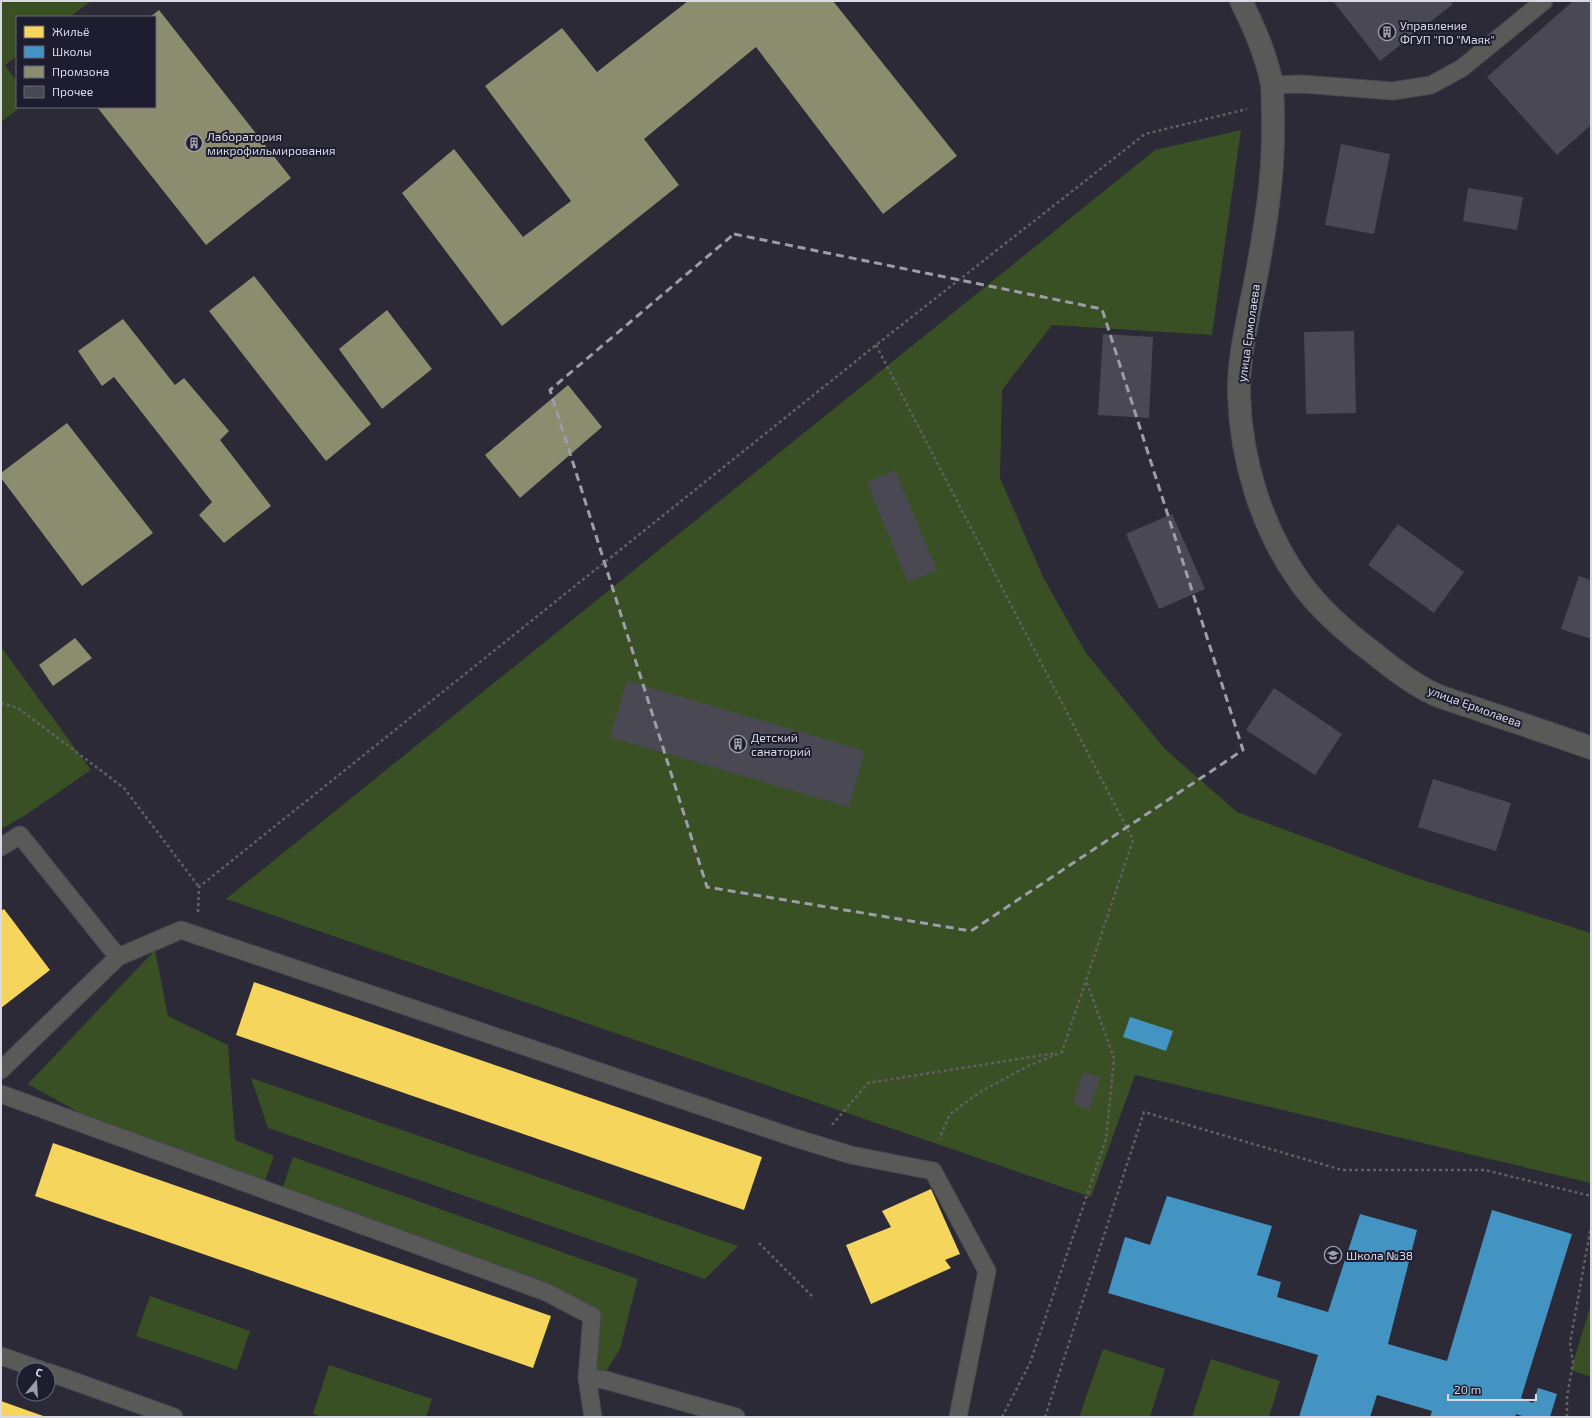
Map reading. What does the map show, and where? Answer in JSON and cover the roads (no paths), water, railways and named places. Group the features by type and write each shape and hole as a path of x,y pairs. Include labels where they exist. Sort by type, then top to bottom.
{"street":[{"name":"улица Ермолаева","path":"1241,1 1252,22 1264,54 1272,85 1274,150 1270,196 1243,349 1239,394 1242,438 1252,481 1265,517 1279,548 1300,583 1327,612 1360,643 1396,670 1434,694 1591,748"}],"lane":[{"path":"1272,85 1302,84 1393,91 1431,85 1462,68 1544,1"},
{"path":"1,847 20,835 118,957"},
{"path":"1,1070 118,957 181,930 795,1138 851,1155 933,1171 987,1271 958,1417"},
{"path":"1,1094 546,1292 592,1316 587,1378 594,1417"},
{"path":"1,1356 19,1362"},
{"path":"56,1375 174,1417"},
{"path":"587,1378 606,1380 736,1417"}],"place":[{"name":"Управление ФГУП \"ПО \"Маяк\"","path":"1387,32"},
{"name":"Лаборатория микрофильмирования","path":"194,143"},
{"name":"Детский санаторий","path":"738,744"},
{"name":"Школа №38","path":"1333,1255"}]}
